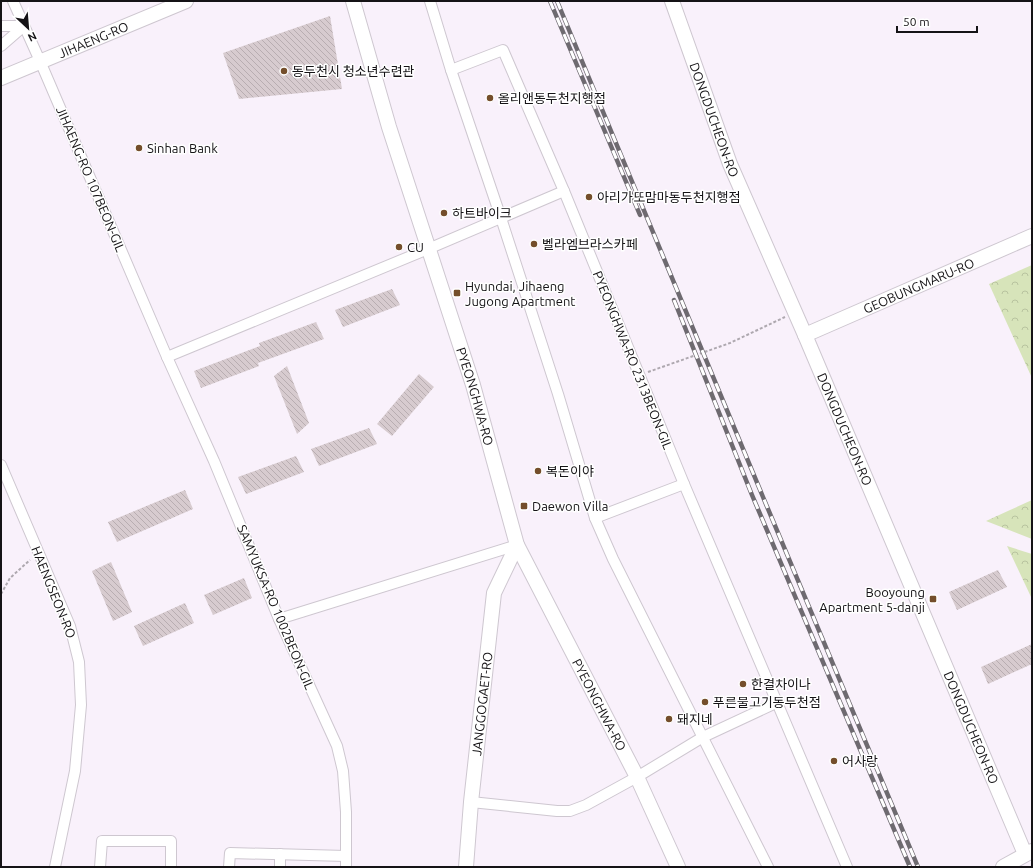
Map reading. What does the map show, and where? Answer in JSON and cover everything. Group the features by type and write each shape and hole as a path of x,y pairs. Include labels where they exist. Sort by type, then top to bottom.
{"street":[{"name":"JIHAENG-RO 107BEON-GIL","path":"13,1 168,357"},
{"name":"JIHAENG-RO","path":"1,78 186,1"},
{"name":"PYEONGHWA-RO","path":"353,1 389,127 473,385 517,545 637,777 678,867"},
{"path":"430,1 451,70 502,218 558,394 595,518 613,559 704,737 768,867"},
{"name":"DONGDUCHEON-RO","path":"672,1 730,164 1028,853"},
{"path":"1,26 24,26"},
{"path":"1,46 24,26"},
{"name":"PYEONGHWA-RO 2313BEON-GIL","path":"451,70 503,50 564,191 684,484 778,702 845,866"},
{"path":"168,357 564,191"},
{"name":"GEOBUNGMARU-RO","path":"805,335 1032,236"},
{"name":"SAMYUKSA-RO 1002BEON-GIL","path":"168,357 214,460 279,619 337,746 343,771 346,812 346,867"},
{"name":"HAENGSEON-RO","path":"1,466 70,626 79,662 81,705 75,771 55,867"},
{"path":"595,518 684,484"},
{"path":"279,619 517,545"},
{"name":"JANGGOGAET-RO","path":"466,867 471,802 494,593 517,545"},
{"path":"471,802 557,812 570,811 586,805 637,777 704,737 778,702"},
{"path":"100,867 102,841 171,841 171,867"},
{"path":"229,867 230,853 346,856"},
{"path":"1008,866 1028,853"},
{"path":"280,854 280,867"}],"path":[{"path":"640,375 730,343 795,313"},
{"path":"1,594 10,578 39,553"}],"green space":[{"path":"1032,265 1032,378 989,284"},
{"path":"1032,500 1032,539 986,521"},
{"path":"1007,546 1032,554 1032,599"}],"building":[{"name":"동두천시 청소년수련관","path":"330,16 342,89 239,99 223,53"},
{"path":"392,289 400,305 343,327 335,310"},
{"path":"316,322 324,339 258,363 259,366 201,388 194,371 260,346 259,343"},
{"path":"287,366 309,423 297,434 274,376"},
{"path":"419,374 434,387 392,436 377,424"},
{"path":"369,428 377,444 319,466 311,449"},
{"path":"296,456 304,472 246,494 238,477"},
{"path":"185,490 193,509 117,542 108,522"},
{"path":"111,562 132,612 113,621 92,571"},
{"path":"998,570 1007,587 957,610 949,592"},
{"path":"244,578 252,598 213,615 204,595"},
{"path":"185,603 194,623 143,646 134,626"},
{"path":"1032,644 1032,664 988,684 981,667"}],"railway":[{"path":"550,1 640,215"},
{"path":"557,1 918,867"},
{"path":"674,300 752,495 910,867"}],"place":[{"name":"동두천시 청소년수련관","path":"284,71"},
{"name":"올리앤동두천지행점","path":"490,98"},
{"name":"Sinhan Bank","path":"139,148"},
{"name":"아리가또맘마동두천지행점","path":"589,197"},
{"name":"하트바이크","path":"444,213"},
{"name":"벨라엠브라스카페","path":"534,244"},
{"name":"CU","path":"399,247"},
{"name":"Hyundai, Jihaeng Jugong Apartment","path":"457,293"},
{"name":"복돈이야","path":"538,471"},
{"name":"Daewon Villa","path":"524,506"},
{"name":"Booyoung Apartment 5-danji","path":"933,599"},
{"name":"한결차이나","path":"743,684"},
{"name":"푸른물고기동두천점","path":"705,702"},
{"name":"돼지네","path":"669,719"},
{"name":"어사랑","path":"834,761"}]}
